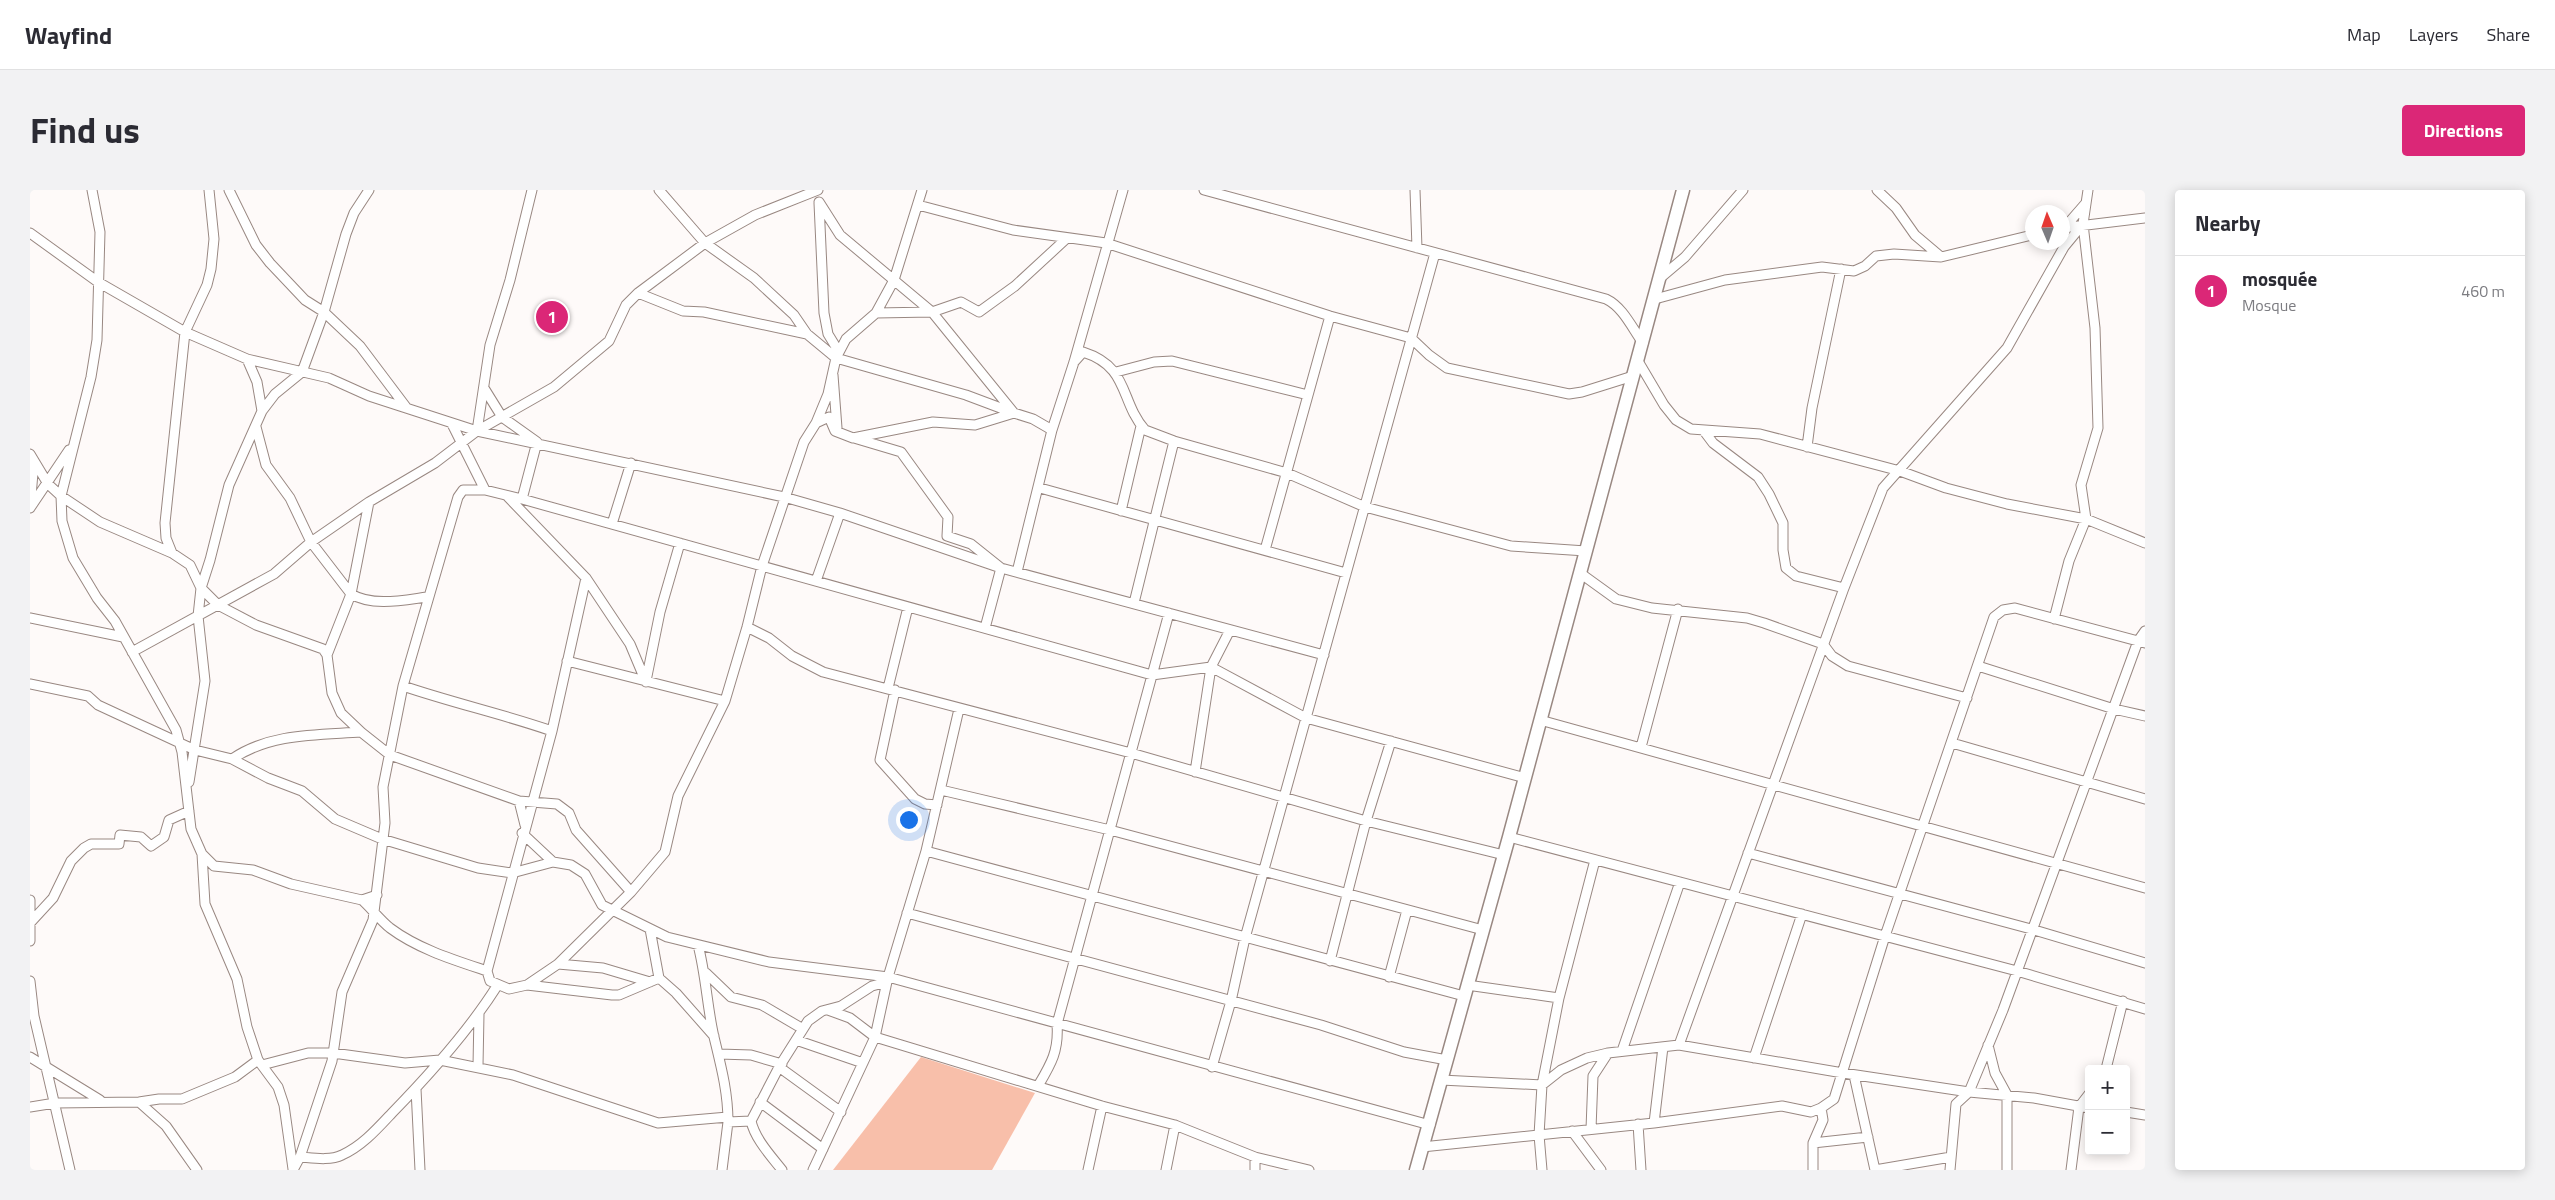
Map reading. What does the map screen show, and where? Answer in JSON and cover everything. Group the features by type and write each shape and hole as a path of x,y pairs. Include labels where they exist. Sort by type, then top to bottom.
{"main road":[{"path":"1416,1170 1509,837 1683,190"}],"street":[{"path":"92,190 100,232 95,349 91,377 61,496 62,521 73,558 124,637 176,730 187,791 191,830 202,854 214,866 253,870 291,884 362,900 389,927 418,944 448,959 487,971"},
{"path":"94,206 99,190"},
{"path":"172,553 166,538 165,523 184,332 207,285 210,268 214,239 209,190"},
{"path":"229,190 256,245 290,286 305,300 324,312 360,346 406,407"},
{"path":"187,791 205,681 198,616 201,588 229,485 262,411 275,394 302,372 324,312 346,234 354,213 369,190"},
{"path":"477,431 484,388 484,371 510,280 532,190"},
{"path":"659,190 705,243 754,278 794,315 806,334"},
{"path":"132,652 274,574 311,542 369,502 435,463 477,431 554,387 609,341 626,305 638,293 705,243 755,215 818,190 824,313 828,334 838,355"},
{"path":"586,578 552,730 487,971 490,981 497,986 509,990 527,985 558,964 613,912 665,852 678,796 725,701 747,627 762,566 804,442 816,422 828,394 838,355 846,339 876,313 894,280 922,190"},
{"path":"1017,572 1040,488 1052,430 1074,362 1122,190"},
{"path":"1415,190 1417,248"},
{"path":"1659,279 1684,257 1743,190"},
{"path":"1877,190 1896,208 1915,235 1941,257"},
{"path":"2054,618 2069,561 2086,519 2081,485 2096,442 2099,410 2095,328 2083,224 2088,190"},
{"path":"1209,191 1606,299 1615,304 1620,310 1642,344"},
{"path":"819,202 840,235 932,312 1014,413"},
{"path":"918,204 1013,230 1106,243 1330,316 1411,338 1428,355 1447,368 1557,393 1582,392 1633,376"},
{"path":"2070,221 2085,204"},
{"path":"2070,227 2145,218"},
{"path":"30,222 33,235 98,282 184,332 247,359 329,378 369,396 477,431 537,442 784,497 840,513 1001,568 1324,655"},
{"path":"1679,1045 1823,644 1883,488 1900,472 2007,348 2064,247 2083,224"},
{"path":"1654,299 1725,280 1822,267 1854,271 1865,266 1876,256 1894,254 1941,257 2025,237"},
{"path":"876,313 919,310 932,312 961,302 979,312 1015,286 1067,238"},
{"path":"1212,1067 1231,1001 1245,938 1435,253"},
{"path":"1807,447 1812,408 1841,269"},
{"path":"638,293 683,311 704,312 737,321 806,334 838,355 1032,419 1052,430"},
{"path":"1265,550 1330,316"},
{"path":"1074,362 1083,352 1098,358 1116,372 1144,430 1174,441 1287,472 1365,506 1511,546 1586,551"},
{"path":"247,359 257,382 262,411"},
{"path":"1638,360 1664,405 1676,420 1690,429 1760,434 1900,472 1946,488 2007,504 2086,519 2145,541"},
{"path":"1116,372 1154,362 1172,361 1308,395"},
{"path":"833,375 837,429 853,438 933,422 975,425 1014,413"},
{"path":"484,388 502,417 537,442"},
{"path":"816,422 828,417 835,430 853,438 901,452 948,517 947,536 971,544 1001,568"},
{"path":"452,424 485,490"},
{"path":"1121,511 1141,426"},
{"path":"256,427 266,466 290,498 311,542 351,594 358,598 393,602 428,597"},
{"path":"1704,431 1713,443 1758,477 1769,494 1784,524 1783,550 1786,568 1796,576 1844,588"},
{"path":"1134,604 1174,441"},
{"path":"522,499 537,442"},
{"path":"30,508 48,484 73,443"},
{"path":"32,458 48,484 61,496 100,522 172,553 194,570 201,588 218,605 256,625 319,646 328,655"},
{"path":"30,508 32,458"},
{"path":"612,524 630,463"},
{"path":"469,488 476,471"},
{"path":"293,1170 300,1157 333,1052 342,992 373,920 385,823 383,787 404,686 458,497 463,490 469,488 522,499 1152,675 1211,667 1306,718 1525,778"},
{"path":"1040,488 1346,573"},
{"path":"507,496 586,578 630,644 646,682"},
{"path":"369,502 351,594 328,655 332,693 342,713 361,732 390,755 519,801 531,804 557,804 569,813 576,830 631,892"},
{"path":"816,581 840,513"},
{"path":"646,682 660,612 680,543"},
{"path":"985,628 1001,568"},
{"path":"1580,573 1616,599 1652,608 1678,609 1747,618 1823,644 1832,656 1848,666 1967,698"},
{"path":"908,607 880,760 915,799 925,804 937,806"},
{"path":"1422,1147 1654,1123 1782,1106 1811,1112 1822,1108 1834,1099 1885,936 1994,617 2003,610 2015,608 2142,642"},
{"path":"1641,747 1678,609"},
{"path":"1038,1086 1052,1062 1059,1042 1057,1024 1169,613"},
{"path":"30,618 124,637"},
{"path":"747,627 769,638 792,656 823,672 1131,753 1366,821 1504,854"},
{"path":"1195,772 1211,667 1230,630"},
{"path":"1950,1170 1956,1104 1969,1092 1988,1045 2086,781 2145,631"},
{"path":"567,662 725,701"},
{"path":"1978,666 2114,709 2145,716"},
{"path":"30,684 88,696 98,705 195,750 232,759 268,778 302,791 335,819 393,843 478,868 512,873 553,862 571,865 585,874 596,900 613,912 667,937 774,963 840,973 866,972 1430,1125"},
{"path":"404,686 456,704 501,714 552,730"},
{"path":"812,1170 875,1037 888,979 926,851 959,709"},
{"path":"1540,720 2145,888"},
{"path":"232,759 246,750 269,742 294,737 361,732"},
{"path":"1330,961 1366,821 1391,741"},
{"path":"1952,743 2145,799"},
{"path":"941,790 1110,830 1483,930"},
{"path":"519,801 524,830 553,862"},
{"path":"30,923 53,898 67,868 84,848 91,844 119,844 120,835 141,837 151,846 164,837 169,820 189,811"},
{"path":"385,823 393,843"},
{"path":"1509,837 2017,971 2145,1008"},
{"path":"926,851 1389,977 1465,991 1559,998"},
{"path":"1748,853 2032,930 2145,963"},
{"path":"202,854 205,904 237,979 247,1027 260,1063 278,1087 284,1105 293,1170"},
{"path":"1542,1170 1539,1134 1542,1085 1559,998 1596,860"},
{"path":"1622,1052 1680,882"},
{"path":"362,900 377,895"},
{"path":"30,900 30,941"},
{"path":"1389,977 1407,910"},
{"path":"907,913 1321,1025 1404,1052 1446,1060"},
{"path":"1754,1058 1802,914"},
{"path":"650,929 659,978 676,993 714,1036"},
{"path":"698,945 705,972 714,1036 720,1054 728,1100 728,1119 722,1170"},
{"path":"558,964 603,968 650,982"},
{"path":"705,972 731,997 762,1005 803,1029"},
{"path":"527,985 612,996 659,978"},
{"path":"782,1170 752,1128 751,1121 760,1102 803,1029 816,1015 841,1006 872,986 888,979"},
{"path":"30,981 32,1006 70,1170"},
{"path":"300,1157 341,1156 367,1139 416,1089 479,1014 497,986"},
{"path":"2107,1065 2122,1001"},
{"path":"828,1010 850,1018 875,1037 1102,1106 1175,1125 1256,1157 1309,1170"},
{"path":"478,1066 479,1014"},
{"path":"796,1040 863,1063"},
{"path":"1441,1080 1542,1085 1561,1070 1586,1058 1608,1053 1679,1045 1854,1075 2085,1107"},
{"path":"1988,1045 1995,1073 2007,1095 2006,1170"},
{"path":"1654,1123 1663,1047"},
{"path":"30,1107 54,1103 139,1102 159,1099 182,1099 198,1094 235,1077 260,1063 296,1055 333,1052 405,1063 440,1060 478,1066 513,1075 658,1123 728,1119 751,1121"},
{"path":"1591,1129 1593,1076 1608,1053"},
{"path":"720,1054 750,1055 781,1066 841,1112"},
{"path":"30,1057 101,1101"},
{"path":"1854,1075 1875,1170 1950,1157"},
{"path":"416,1089 420,1170"},
{"path":"2071,1170 2079,1106 2085,1099"},
{"path":"139,1102 166,1126 197,1170"},
{"path":"760,1102 823,1149"},
{"path":"1088,1170 1102,1106"},
{"path":"1813,1170 1813,1144 1823,1120 1822,1108"},
{"path":"2130,1113 2145,1115"},
{"path":"1638,1124 1641,1170"},
{"path":"1166,1170 1175,1125"},
{"path":"1572,1131 1601,1170"},
{"path":"1813,1144 1868,1137"},
{"path":"1255,1170 1256,1157"}],"shaded area":[{"path":"921,1057 1035,1093 992,1170 833,1170"}],"place":[{"name":"mosquée","path":"552,317"}]}
